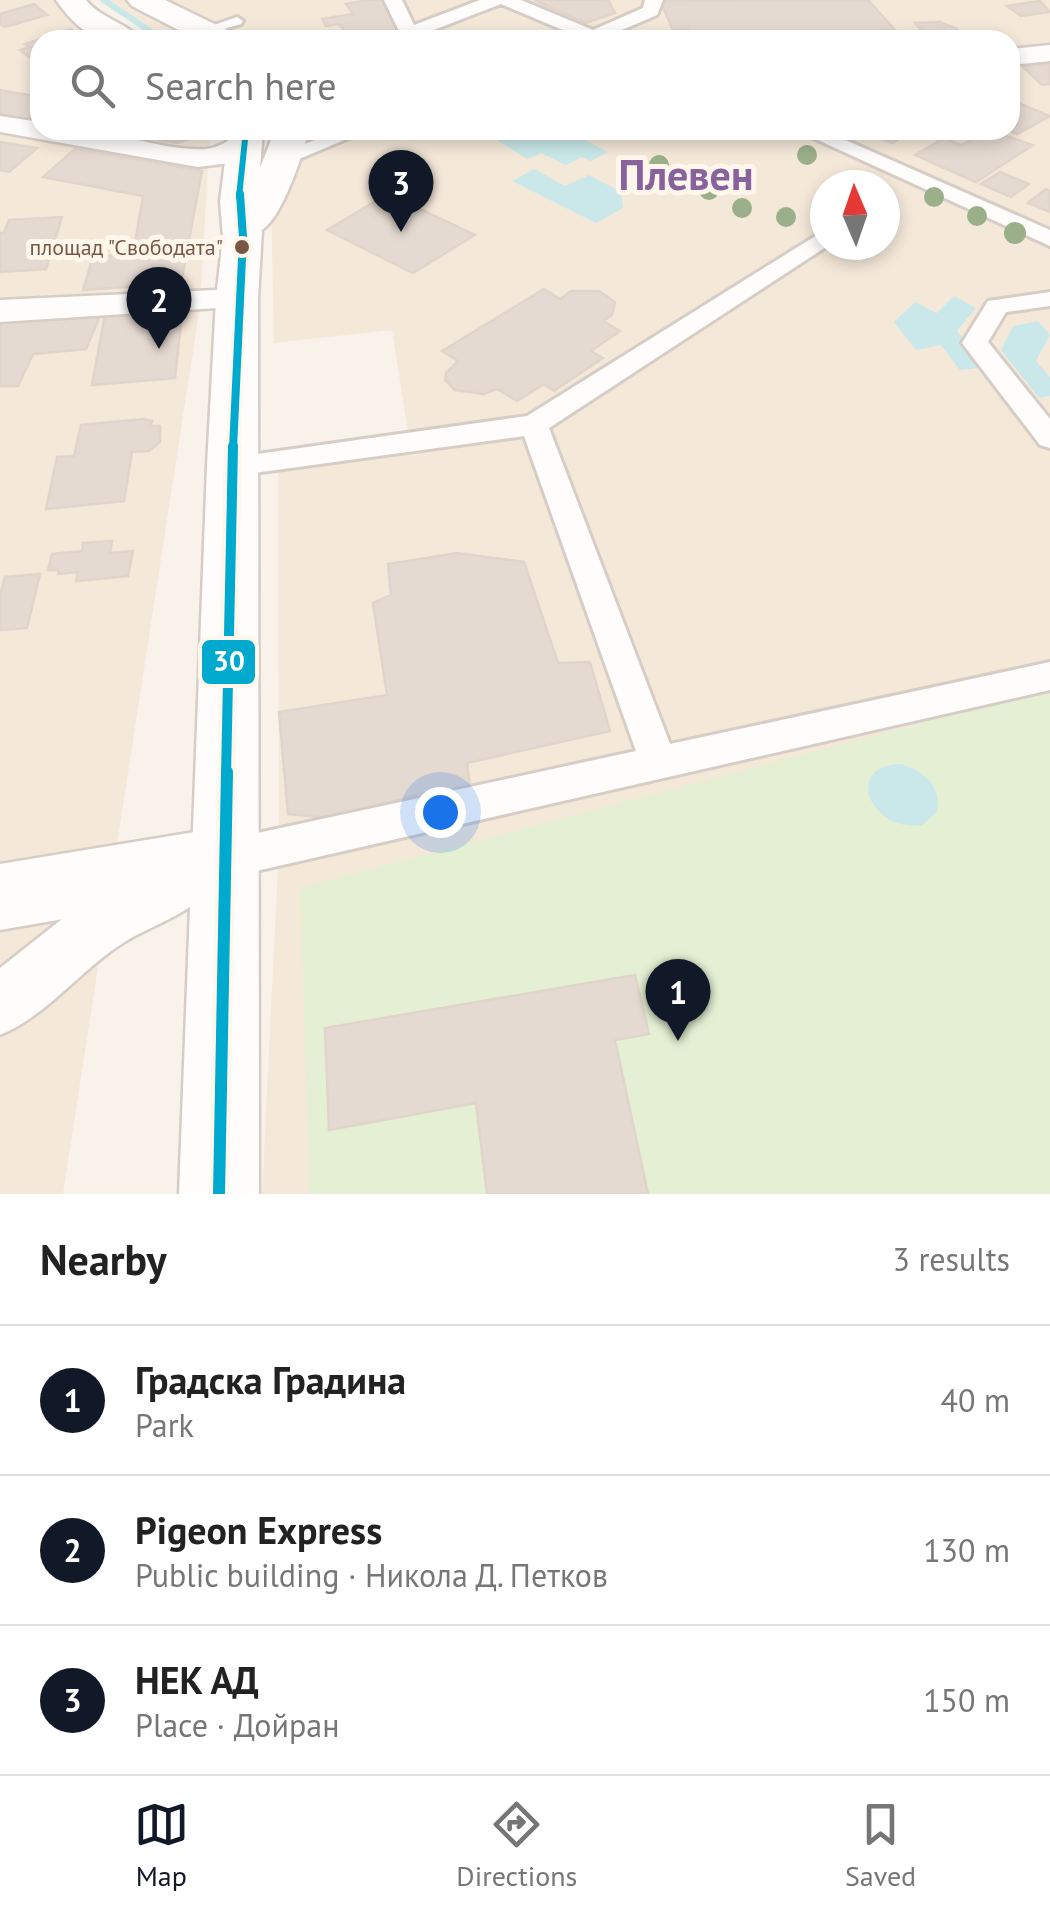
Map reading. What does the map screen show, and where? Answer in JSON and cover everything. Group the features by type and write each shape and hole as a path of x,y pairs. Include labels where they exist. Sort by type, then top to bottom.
{"main road":[{"path":"71,0 85,19 106,30"},
{"path":"142,0 218,30"},
{"path":"220,1194 232,466 237,299 243,237 239,201 245,140"},
{"path":"243,237 288,143"},
{"path":"0,897 225,859"}],"street":[{"path":"393,0 406,30"},
{"path":"424,30 496,0"},
{"path":"506,0 573,30"},
{"path":"612,30 651,12 654,0"},
{"path":"1020,56 1050,54"},
{"path":"0,124 30,129"},
{"path":"93,140 198,158 229,156 242,140"},
{"path":"829,140 1050,239"},
{"path":"900,188 916,178"},
{"path":"232,466 534,425 810,247"},
{"path":"1050,298 997,306 975,343 1050,438"},
{"path":"0,312 237,299"},
{"path":"534,425 658,764"},
{"path":"0,1005 100,924 225,859 1050,676"}],"shaded area":[{"path":"0,0 56,0 88,30 30,30 30,140 209,140 200,306 63,1194 0,1194"},
{"path":"97,0 1050,0 1050,1194 262,1194 279,847 278,455 409,438 392,330 274,343 272,140 1020,140 1020,30 144,30"}],"green space":[{"path":"1050,689 1050,1194 310,1194 300,888"}],"water":[{"path":"497,140 585,140 608,152 591,161 582,157 566,165 541,153 527,159"},
{"path":"534,169 565,186 589,175 621,192 623,208 596,223 512,181"},
{"path":"954,296 976,308 957,331 987,367 960,370 941,345 916,350 894,322 915,302 937,313"},
{"path":"1038,321 1050,335 1036,361 1050,377 1050,396 1039,398 1001,350 1013,326"},
{"path":"901,764 924,775 937,795 937,812 922,825 904,825 889,819 870,798 868,786 872,776 883,768"}],"building":[{"path":"381,0 400,30 344,30 339,24 326,26 322,19 353,14 346,4"},
{"path":"534,0 608,0 615,13 586,23"},
{"path":"868,0 895,30 673,30 660,1"},
{"path":"1040,1 1050,12 1021,16 1007,6"},
{"path":"34,4 47,15 5,27 0,24 0,14"},
{"path":"940,22 957,30 921,30 915,23"},
{"path":"1050,64 1050,84 1042,85 1022,66"},
{"path":"0,90 30,95 30,118 25,122 0,117"},
{"path":"1020,104 1050,116 1020,132"},
{"path":"941,140 961,145 970,140 1018,140 1033,145 976,182 915,155"},
{"path":"0,142 37,148 9,172 0,170"},
{"path":"75,149 202,171 181,283 83,290 93,257 133,254 143,196 43,177"},
{"path":"1000,172 1029,184 1011,197 981,184"},
{"path":"1046,189 1050,191 1050,212 1028,203"},
{"path":"388,194 475,235 413,273 327,230"},
{"path":"62,217 46,269 0,272 0,233 4,233 9,220"},
{"path":"544,289 560,299 571,291 599,291 615,302 612,315 603,321 620,331 591,351 603,358 554,391 544,384 517,401 497,389 484,394 455,390 445,380 446,373 458,361 442,351"},
{"path":"183,304 175,378 92,385 106,309"},
{"path":"0,316 100,316 86,349 33,354 18,386 0,386"},
{"path":"152,421 150,426 160,426 160,442 149,451 132,452 124,501 46,509 57,457 74,456 81,425"},
{"path":"112,541 110,553 133,551 128,576 76,581 78,572 58,574 59,570 48,570 52,554 82,551 83,543"},
{"path":"457,553 524,562 558,663 590,662 610,731 467,763 470,787 423,793 330,818 288,814 279,712 387,695 373,603 391,595 388,564"},
{"path":"40,574 27,628 0,630 0,595 5,577"},
{"path":"635,975 649,1034 615,1040 648,1194 487,1194 476,1103 329,1130 325,1028"}],"waterway":[{"path":"104,0 148,30"}],"transit line":[{"name":"30","path":"219,1194 232,466 237,299 243,237 239,201 245,140"}],"place":[{"name":"НЕК АД","path":"401,232"},
{"name":"площад \"Свободата\"","path":"242,247"},
{"name":"Pigeon Express","path":"159,349"},
{"name":"Градска Градина","path":"678,1041"}],"district":[{"name":"Плевен","path":"686,175"}]}
